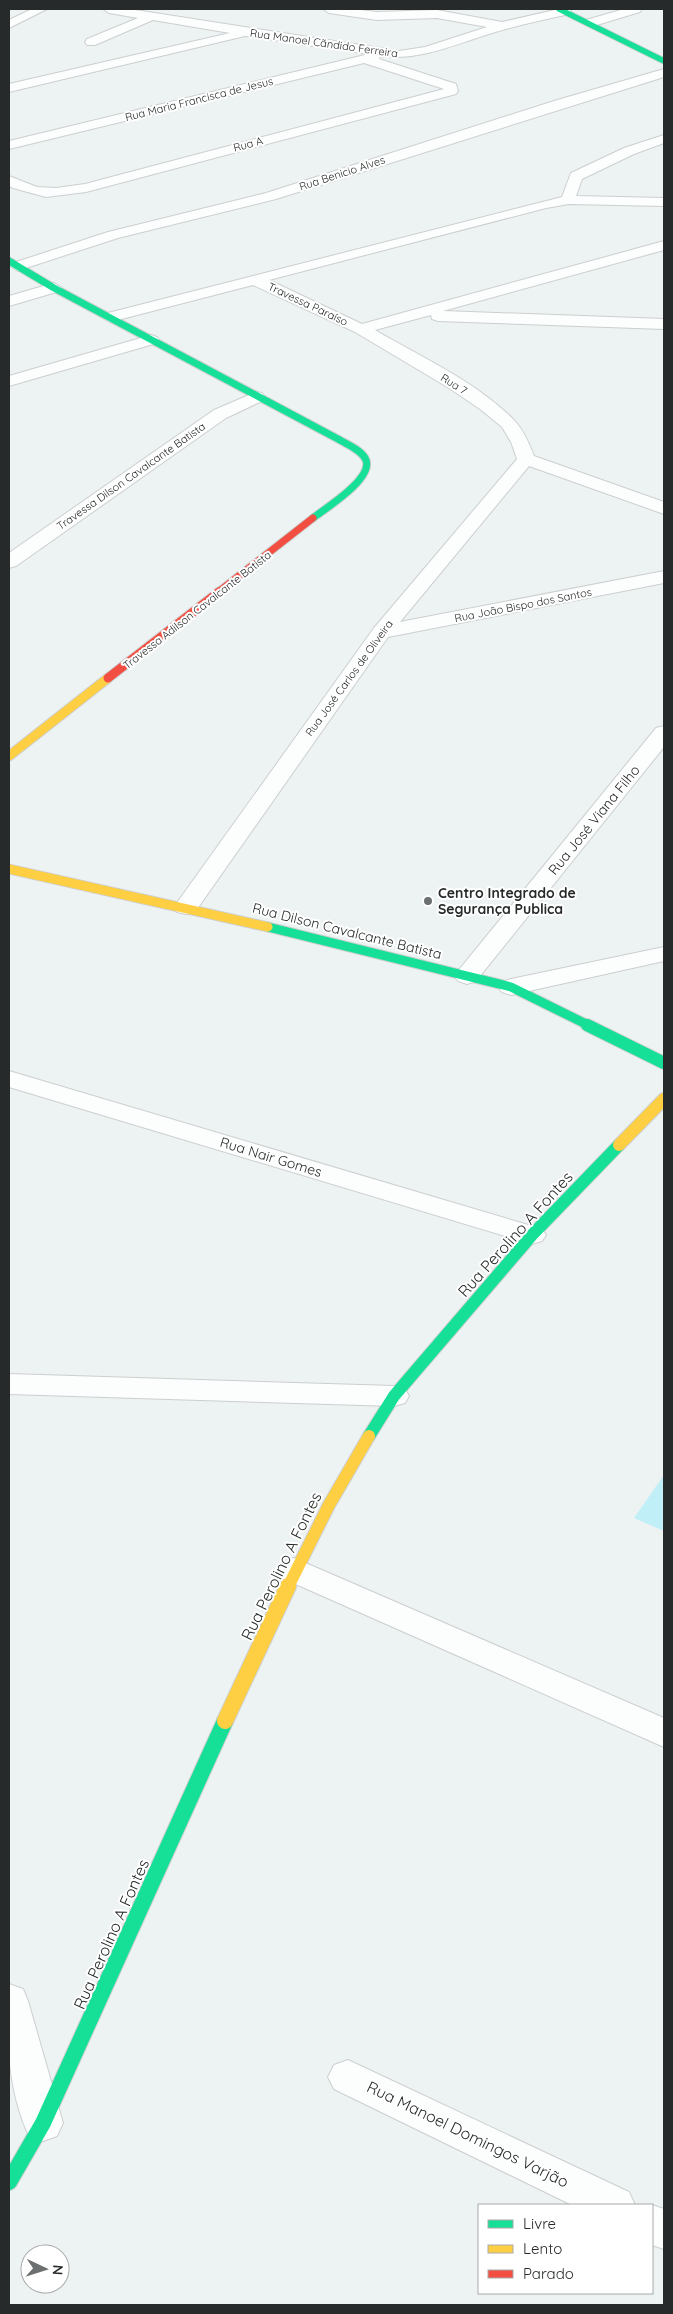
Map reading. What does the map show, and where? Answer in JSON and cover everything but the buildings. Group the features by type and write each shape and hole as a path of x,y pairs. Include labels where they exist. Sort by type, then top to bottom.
{"street":[{"path":"9,24 41,9"},
{"name":"Rua Manoel Cãndido Ferreira","path":"109,9 248,33 390,54 427,50 502,26 562,10"},
{"path":"329,9 377,16 437,14 502,26"},
{"path":"590,23 636,9"},
{"path":"562,10 664,61"},
{"path":"91,42 152,16"},
{"path":"9,88 248,33"},
{"name":"Rua Maria Francisca de Jesus","path":"9,145 390,54"},
{"name":"Rua A","path":"9,180 32,191 59,192 95,186 451,91 451,87 444,84 364,59"},
{"name":"Rua Benicio Alves","path":"13,263 271,196 559,104 664,73"},
{"path":"569,200 569,192 576,176 629,151 664,139"},
{"path":"110,317 517,210 569,200 664,202"},
{"path":"361,329 664,245"},
{"path":"13,263 54,288 256,397"},
{"name":"Travessa Paraíso","path":"255,280 361,329"},
{"path":"9,301 54,288"},
{"path":"412,315 664,324"},
{"name":"Rua 7","path":"361,329 455,384 486,405 508,424 520,442 526,459"},
{"path":"9,381 151,340"},
{"name":"Travessa Adilson Cavalcante Batista","path":"9,756 352,487 366,471 367,464 361,454 338,439 256,397"},
{"name":"Travessa Dilson Cavalcante Batista","path":"9,562 220,414 256,397"},
{"path":"526,459 664,508"},
{"name":"Rua José Carlos de Oliveira","path":"186,907 381,632 526,459"},
{"path":"647,501 664,516"},
{"name":"Rua João Bispo dos Santos","path":"381,632 664,577"},
{"name":"Rua José Viana Filho","path":"467,976 664,734"},
{"name":"Rua Dilson Cavalcante Batista","path":"9,869 186,907 511,987 664,1063"},
{"path":"511,987 664,954"},
{"name":"Rua Nair Gomes","path":"9,1079 532,1235"},
{"name":"Rua Perolino A Fontes","path":"9,2182 43,2123 294,1570 344,1477 394,1396 532,1235 664,1099"},
{"path":"9,1384 394,1396"},
{"path":"294,1570 664,1732"},
{"path":"9,2001 43,2123"},
{"name":"Rua Manoel Domingos Varjão","path":"348,2077 612,2204"}],"shaded area":[{"path":"664,1475 664,1531 634,1518"}],"traffic: fast":[{"path":"559,9 664,61"},
{"path":"9,261 54,288 361,453 366,460 367,467 363,475 347,492 313,518"},
{"path":"268,927 511,987 664,1063"},
{"path":"369,1436 394,1396 532,1235 619,1145"},
{"path":"9,2182 43,2123 225,1721"}],"traffic: slow":[{"path":"9,756 108,678"},
{"path":"9,869 268,927"},
{"path":"619,1145 664,1099"},
{"path":"225,1721 329,1505 369,1436"}],"traffic: jam":[{"path":"108,678 313,518"}],"place":[{"name":"Centro Integrado de Segurança Publica","path":"428,901"}]}
